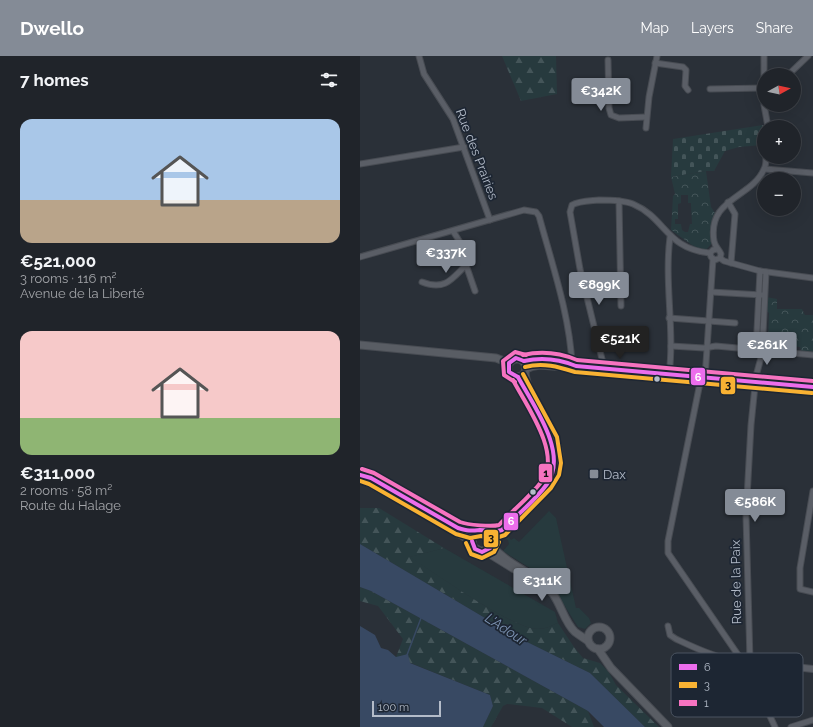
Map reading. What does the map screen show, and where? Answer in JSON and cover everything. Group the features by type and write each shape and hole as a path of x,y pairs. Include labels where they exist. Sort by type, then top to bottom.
{"main road":[{"path":"360,345 496,358 509,363"},
{"path":"509,363 516,358 524,361 536,358 564,361 572,365 810,388"},
{"path":"485,551 547,490 554,479 558,467 559,454 556,441 530,394 524,361"},
{"path":"360,476 381,484 466,532 484,531 489,533 502,530 547,484 554,468 555,454 552,439 518,377 509,372 509,363"},
{"path":"518,377 526,371 540,365 566,367 572,365"},
{"path":"360,476 449,530 472,542 477,550 485,551 530,579 556,601"},
{"path":"472,542 472,538 477,532"},
{"path":"489,533 497,552 536,578 554,595 573,629 588,641 591,646 601,648"},
{"path":"578,634 588,633 595,627 600,627 607,630 610,638 601,648"},
{"path":"588,633 588,641"},
{"path":"601,648 611,668 668,727"}],"street":[{"name":"Rue des Prairies","path":"419,56 424,74 448,109 464,147 490,220"},
{"path":"646,128 646,117 656,56"},
{"path":"764,56 764,68"},
{"path":"795,68 808,56"},
{"path":"608,60 611,115 619,118 646,117"},
{"path":"655,63 683,67 686,70 686,86 688,90"},
{"path":"710,90 757,88"},
{"path":"360,164 464,147"},
{"path":"720,258 720,252 714,241 715,223 720,210 758,179 764,169 765,164"},
{"path":"764,169 813,173"},
{"path":"600,368 602,359 580,270 570,208 575,203 595,200 619,201 631,204 645,211 670,238 693,250 710,253 717,249"},
{"path":"619,201 621,306"},
{"path":"728,202 735,214 731,263"},
{"path":"360,257 524,210 536,212 540,216 555,275 566,326 572,365"},
{"path":"454,230 463,247 466,265 475,291"},
{"path":"669,375 671,346 668,274 670,238"},
{"path":"710,253 713,259 707,348 703,378 668,541 668,552 736,653"},
{"path":"713,259 720,258 724,261 760,271 813,278"},
{"path":"422,282 435,285 452,281 466,265"},
{"path":"756,350 760,271"},
{"name":"Rue de la Paix","path":"750,653 746,516 750,432 762,350 766,272"},
{"path":"711,292 765,295"},
{"path":"669,318 735,323"},
{"path":"671,346 707,348 716,346 813,355"},
{"path":"813,490 800,568 800,590 813,592"},
{"path":"668,626 670,635 676,639 711,653"},
{"path":"803,669 813,670"},
{"path":"770,717 775,727"},
{"path":"791,727 813,720"}],"green space":[{"path":"502,56 556,56 557,94 521,101"},
{"path":"757,126 757,145 739,147 725,151 714,171 671,177 673,139"},
{"path":"706,171 711,207 715,213 712,220 712,243 705,251 699,250 671,230 673,196 675,194 671,177","holes":["681,195 688,195 688,203 691,203 692,224 690,224 688,232 685,232 682,230 681,224 675,224 675,219 678,219 678,204 681,203"]},
{"path":"766,297 777,299 777,309 802,309 805,315 813,315 813,352 801,351 800,347 768,344 769,313 766,310"},
{"path":"360,508 379,508 444,548 410,557 474,599 526,627 538,629 546,628 558,623 583,658 600,663 608,671 616,685 659,727 645,727 590,673 517,637 360,544"},
{"path":"549,511 556,518 576,608 579,608 589,618 591,623 585,629 578,627 559,597 549,585 530,568 503,551 509,544 508,540 504,538 508,536 511,540 514,538 519,542"},
{"path":"444,548 555,612 558,623 546,628 538,629 526,627 474,599 409,557"},
{"path":"360,587 371,591 588,711 594,727 572,727 542,708 507,704 503,706 491,727 483,727 493,706 490,695 396,657 403,639 378,606 360,601"}],"water":[{"path":"360,544 517,637 590,673 645,727 604,727 588,711 371,591 360,587"},
{"path":"360,626 375,635 381,648 388,650 396,657 408,654 410,663 490,695 493,706 483,727 360,727"}],"waterway":[{"path":"407,655 421,618"}],"transit line":[{"name":"1","path":"515,382 504,375 503,361 515,352 526,355"},
{"name":"1","path":"523,355 550,353 577,360 813,381"},
{"name":"6","path":"518,377 509,372 509,363 516,358 524,361"},
{"name":"6","path":"524,361 550,359 576,366 813,387"},
{"name":"3","path":"525,367 545,365 575,372 812,393"},
{"name":"3","path":"360,481 369,484 456,534 470,538 481,536 493,539 505,535 551,488 559,475 561,463 557,437 523,374"},
{"name":"6","path":"360,475 371,478 458,528 492,532 502,530 542,490 553,472 554,458 546,429 540,415 518,377"},
{"name":"1","path":"362,469 374,473 460,522 491,526 499,525 537,487 542,481 547,470 548,457 540,430 513,380"},
{"name":"6","path":"472,541 475,549 482,552 490,548 493,540"},
{"name":"3","path":"466,543 471,554 482,558 494,552 499,542"}],"place":[{"name":"Dax","path":"594,474"}],"water label":[{"name":"L'Adour","path":"506,629"}]}
